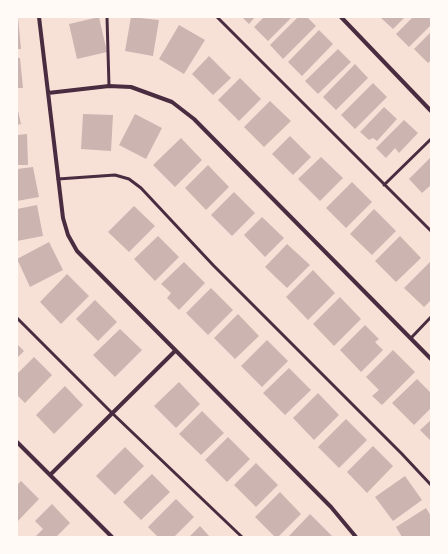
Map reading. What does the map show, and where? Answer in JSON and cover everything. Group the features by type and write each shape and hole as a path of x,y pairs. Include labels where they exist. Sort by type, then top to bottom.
{"street":[{"path":"39,17 63,218 68,235 77,251 331,507 356,537"},
{"path":"341,17 431,111"},
{"path":"48,93 109,86 131,87 172,102 194,119 431,359"},
{"path":"50,475 175,351"},
{"path":"17,442 112,537"}],"lane":[{"path":"107,17 109,86"},
{"path":"217,17 431,231"},
{"path":"384,185 431,139"},
{"path":"58,179 115,175 129,179 141,188 213,265 431,485"},
{"path":"17,318 112,413 242,537"},
{"path":"411,338 431,318"}],"building":[{"path":"18,17 21,49 17,49"},
{"path":"99,17 107,52 77,59 69,24"},
{"path":"131,17 159,20 153,56 125,51"},
{"path":"242,17 255,17 249,24"},
{"path":"264,17 292,17 268,41 254,27"},
{"path":"298,17 307,17 316,26 283,59 270,45"},
{"path":"380,17 405,17 393,29"},
{"path":"413,17 429,17 431,19 431,25 409,47 396,34"},
{"path":"179,25 205,40 184,74 159,59"},
{"path":"319,30 333,44 302,76 288,62"},
{"path":"431,32 431,60 428,63 414,49"},
{"path":"338,49 351,62 318,94 305,81"},
{"path":"209,56 231,78 213,95 192,74"},
{"path":"17,58 20,58 23,88 17,88"},
{"path":"355,64 368,78 336,110 323,97"},
{"path":"240,78 261,99 239,121 218,100"},
{"path":"373,83 387,97 355,129 341,115"},
{"path":"270,101 291,121 264,147 244,127"},
{"path":"17,106 21,124 17,125"},
{"path":"384,107 397,119 377,141 373,138 369,140 360,132"},
{"path":"83,114 113,115 111,151 81,149"},
{"path":"135,114 162,128 146,159 119,145"},
{"path":"404,120 418,133 399,153 395,148 386,158 376,148"},
{"path":"27,134 28,165 17,165 17,135"},
{"path":"290,136 311,157 293,175 272,154"},
{"path":"181,138 202,160 175,187 153,165"},
{"path":"321,157 343,178 320,201 298,179"},
{"path":"431,157 431,185 422,193 409,179"},
{"path":"208,165 229,187 206,210 185,188"},
{"path":"33,167 39,197 17,201 17,169"},
{"path":"352,182 372,202 346,228 326,208"},
{"path":"234,192 255,213 232,236 211,215"},
{"path":"37,205 43,236 17,241 17,209"},
{"path":"134,206 155,226 129,252 108,232"},
{"path":"374,209 396,231 372,255 350,234"},
{"path":"262,217 284,238 265,257 244,235"},
{"path":"158,236 179,257 155,281 134,259"},
{"path":"400,236 421,258 396,282 375,261"},
{"path":"49,242 63,270 30,287 17,259"},
{"path":"287,244 310,265 287,288 265,267"},
{"path":"184,262 205,283 179,310 167,298 171,293 161,284"},
{"path":"430,262 431,300 424,307 404,288"},
{"path":"313,270 335,293 308,320 286,297"},
{"path":"67,274 89,296 61,324 40,302"},
{"path":"211,288 233,310 208,335 186,313"},
{"path":"340,297 361,319 334,346 313,324"},
{"path":"95,300 117,322 98,341 76,319"},
{"path":"238,314 259,336 235,359 214,338"},
{"path":"365,325 379,339 375,342 383,350 361,372 340,350"},
{"path":"120,329 142,350 115,377 93,355"},
{"path":"267,340 288,361 262,387 241,366"},
{"path":"17,344 24,351 17,358"},
{"path":"393,350 415,372 382,405 372,396 379,390 366,377"},
{"path":"34,357 52,375 25,403 17,395 17,374"},
{"path":"289,368 311,390 285,415 263,393"},
{"path":"417,379 431,393 431,408 414,425 392,403"},
{"path":"179,382 200,404 176,428 154,406"},
{"path":"65,386 83,405 54,434 36,415"},
{"path":"318,393 339,415 314,440 293,418"},
{"path":"202,411 224,433 201,455 179,434"},
{"path":"346,419 367,440 339,468 318,447"},
{"path":"431,420 431,441 420,430"},
{"path":"228,437 250,459 227,482 205,460"},
{"path":"373,446 393,466 367,493 347,472"},
{"path":"125,447 144,466 115,495 96,476"},
{"path":"256,463 278,485 256,507 234,485"},
{"path":"152,474 170,492 141,520 123,502"},
{"path":"405,476 422,500 393,521 375,497"},
{"path":"21,481 39,499 17,522 17,485"},
{"path":"280,492 301,514 278,537 275,537 255,517"},
{"path":"176,499 194,517 174,537 158,537 148,527"},
{"path":"52,504 70,523 56,537 35,537 43,529 35,521"},
{"path":"426,508 431,516 431,537 402,537 396,527"},
{"path":"310,514 333,537 288,537"},
{"path":"200,526 210,537 189,537"}]}
